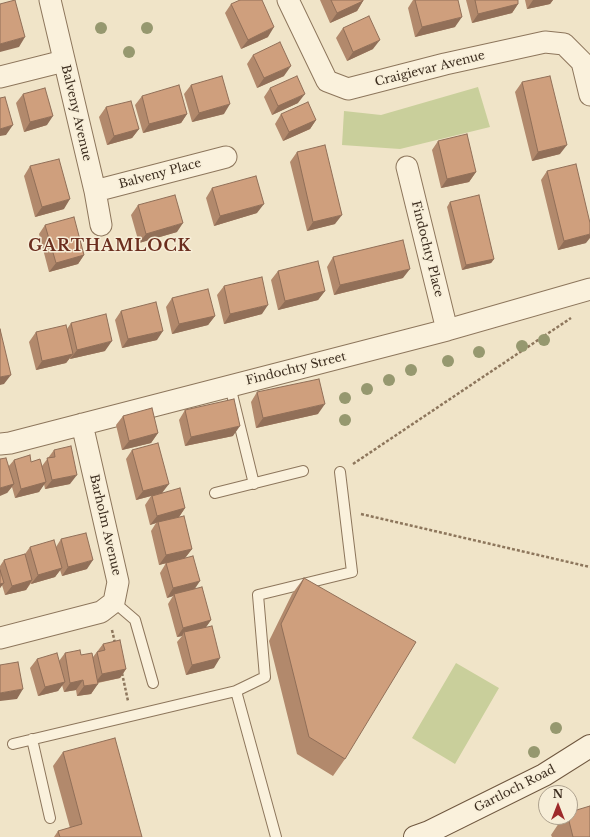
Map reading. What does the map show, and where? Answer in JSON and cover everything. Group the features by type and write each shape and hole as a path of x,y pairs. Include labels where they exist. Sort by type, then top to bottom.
{"main road":[{"name":"Gartloch Road","path":"416,837 544,775 590,746"}],"street":[{"name":"Balveny Avenue","path":"50,0 95,191 101,225"},
{"name":"Craigievar Avenue","path":"288,0 327,81 348,89 445,64 545,42 564,44 582,62 590,95"},
{"path":"0,77 64,61"},
{"name":"Balveny Place","path":"95,191 226,157"},
{"name":"Findochty Place","path":"407,168 447,330"},
{"name":"Findochty Street","path":"0,444 10,443 447,330 590,289"},
{"name":"Barholm Avenue","path":"82,424 118,582 110,605"},
{"path":"0,638 101,612 110,605"}],"lane":[{"path":"230,386 254,484"},
{"path":"215,493 303,471"},
{"path":"13,744 236,691 265,677 258,595 352,572 340,472"},
{"path":"110,605 135,620 153,683"},
{"path":"236,691 276,837"},
{"path":"32,739 50,818"}],"path":[{"path":"340,472 577,314"},
{"path":"345,511 590,567"},
{"path":"110,605 116,646"},
{"path":"121,670 132,716"}],"green space":[{"path":"478,87 490,127 400,149 342,145 344,111 381,115"},
{"path":"456,663 499,688 455,764 412,738"}],"building":[{"path":"15,0 25,37 0,44 0,4"},
{"path":"240,0 262,0 274,27 248,40 231,4"},
{"path":"331,0 363,0 363,1 337,13"},
{"path":"415,0 458,0 462,17 422,27"},
{"path":"475,0 518,0 518,4 478,14"},
{"path":"369,16 380,40 353,52 343,28"},
{"path":"280,42 291,66 264,78 253,55"},
{"path":"222,76 230,104 199,113 191,85"},
{"path":"297,76 305,94 278,106 270,88"},
{"path":"550,76 567,145 538,152 522,82"},
{"path":"179,85 187,114 149,124 142,96"},
{"path":"45,88 53,116 30,122 23,94"},
{"path":"5,97 13,125 0,129 0,98"},
{"path":"131,101 139,129 114,136 106,107"},
{"path":"308,102 316,120 289,132 281,114"},
{"path":"467,134 476,172 447,179 438,141"},
{"path":"325,145 342,215 313,222 297,152"},
{"path":"59,159 70,199 42,207 30,166"},
{"path":"576,164 590,223 590,234 564,241 547,171"},
{"path":"256,176 264,204 220,216 212,188"},
{"path":"175,195 183,223 146,234 138,205"},
{"path":"479,195 494,259 466,265 450,202"},
{"path":"74,217 84,255 56,263 45,225"},
{"path":"403,240 410,269 340,285 333,257"},
{"path":"318,261 325,291 285,301 278,271"},
{"path":"262,277 268,305 230,314 224,286"},
{"path":"208,289 215,316 179,324 172,298"},
{"path":"156,302 163,331 128,339 121,311"},
{"path":"106,314 112,341 77,350 71,323"},
{"path":"66,325 73,354 42,361 36,332"},
{"path":"0,329 11,375 0,377"},
{"path":"319,379 325,404 263,418 257,392"},
{"path":"234,399 240,426 191,437 185,410"},
{"path":"152,408 158,433 129,441 123,416"},
{"path":"158,443 169,484 143,491 132,450"},
{"path":"71,446 77,475 52,480 47,458 55,457 54,450"},
{"path":"30,455 31,462 40,459 46,482 21,489 14,460"},
{"path":"6,458 14,484 0,488 0,459"},
{"path":"180,488 185,508 157,516 152,496"},
{"path":"184,516 192,549 166,555 158,522"},
{"path":"86,533 93,560 68,567 61,539"},
{"path":"54,540 62,568 38,575 30,547"},
{"path":"25,554 32,580 12,586 4,560"},
{"path":"193,556 200,581 173,588 166,563"},
{"path":"0,570 4,583 0,584"},
{"path":"304,578 416,642 345,759 309,737 281,624"},
{"path":"202,587 211,620 183,628 174,594"},
{"path":"212,626 220,658 192,665 184,632"},
{"path":"120,640 126,669 102,674 97,652 105,650 103,644"},
{"path":"80,650 81,655 92,653 98,684 84,686 83,680 70,683 65,653"},
{"path":"57,653 65,682 45,687 37,659"},
{"path":"18,662 23,689 0,693 0,665"},
{"path":"115,738 142,837 60,837 58,831 82,824 63,752"},
{"path":"590,806 590,837 573,837 570,825 578,825 578,810"}],"district":[{"name":"GARTHAMLOCK","path":"110,246"}]}
